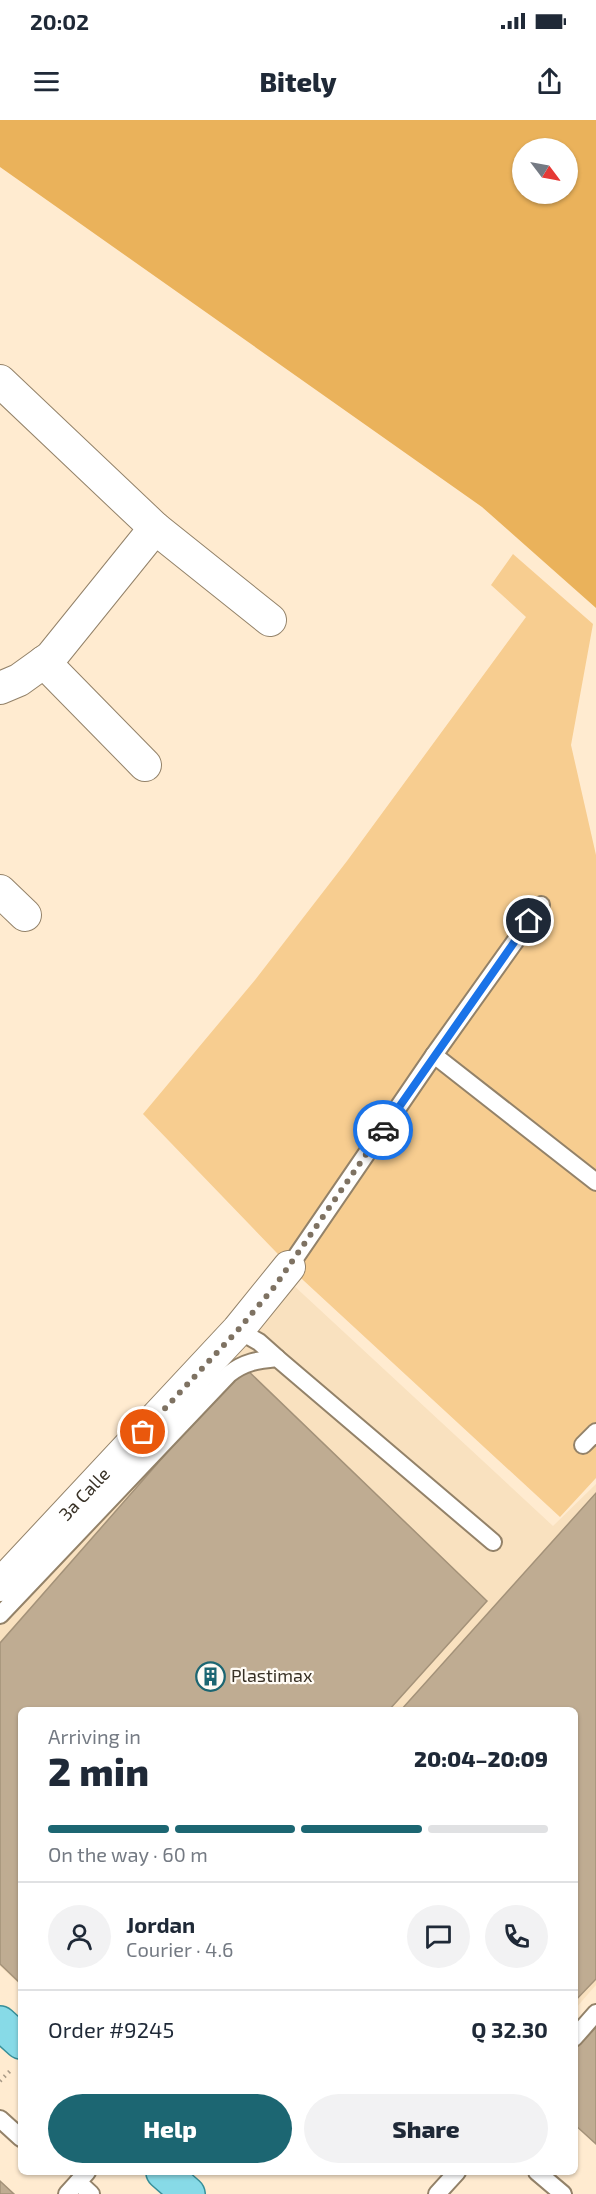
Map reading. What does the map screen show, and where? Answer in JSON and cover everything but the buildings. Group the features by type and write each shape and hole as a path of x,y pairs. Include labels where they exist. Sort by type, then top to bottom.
{"main road":[{"path":"0,2023 17,2055"}],"street":[{"path":"0,381 155,528 270,620"},
{"path":"0,688 19,680 51,657 155,528"},
{"path":"44,662 145,765"},
{"path":"0,891 25,915"},
{"name":"3a Calle","path":"0,1585 238,1330 290,1267"}],"lane":[{"path":"290,1267 434,1055 541,905"},
{"path":"434,1055 596,1182"},
{"path":"238,1330 259,1342 493,1542"},
{"path":"0,1615 229,1374 248,1362 277,1358"},
{"path":"583,1445 596,1432"},
{"path":"578,2033 596,2013"},
{"path":"0,2120 18,2135"},
{"path":"437,2194 454,2175"},
{"path":"541,2175 563,2194"},
{"path":"78,2183 91,2194"}],"path":[{"path":"0,2081 17,2055"}],"shaded area":[{"path":"0,120 596,120 596,608 482,507 0,167"},
{"path":"513,554 593,624 571,745 596,855 596,1478 560,1517 303,1280 143,1114 255,980 347,861 526,617 491,585"},
{"path":"291,1283 553,1526 596,1484 596,1985 578,2006 578,1707 18,1707 18,1983 0,1966 0,1618"}],"way so far":[{"path":"143,1432 238,1330 275,1286 383,1130"}],"place":[{"name":"Plastimax","path":"210,1676"}],"route":[{"path":"383,1130 529,921"}]}
